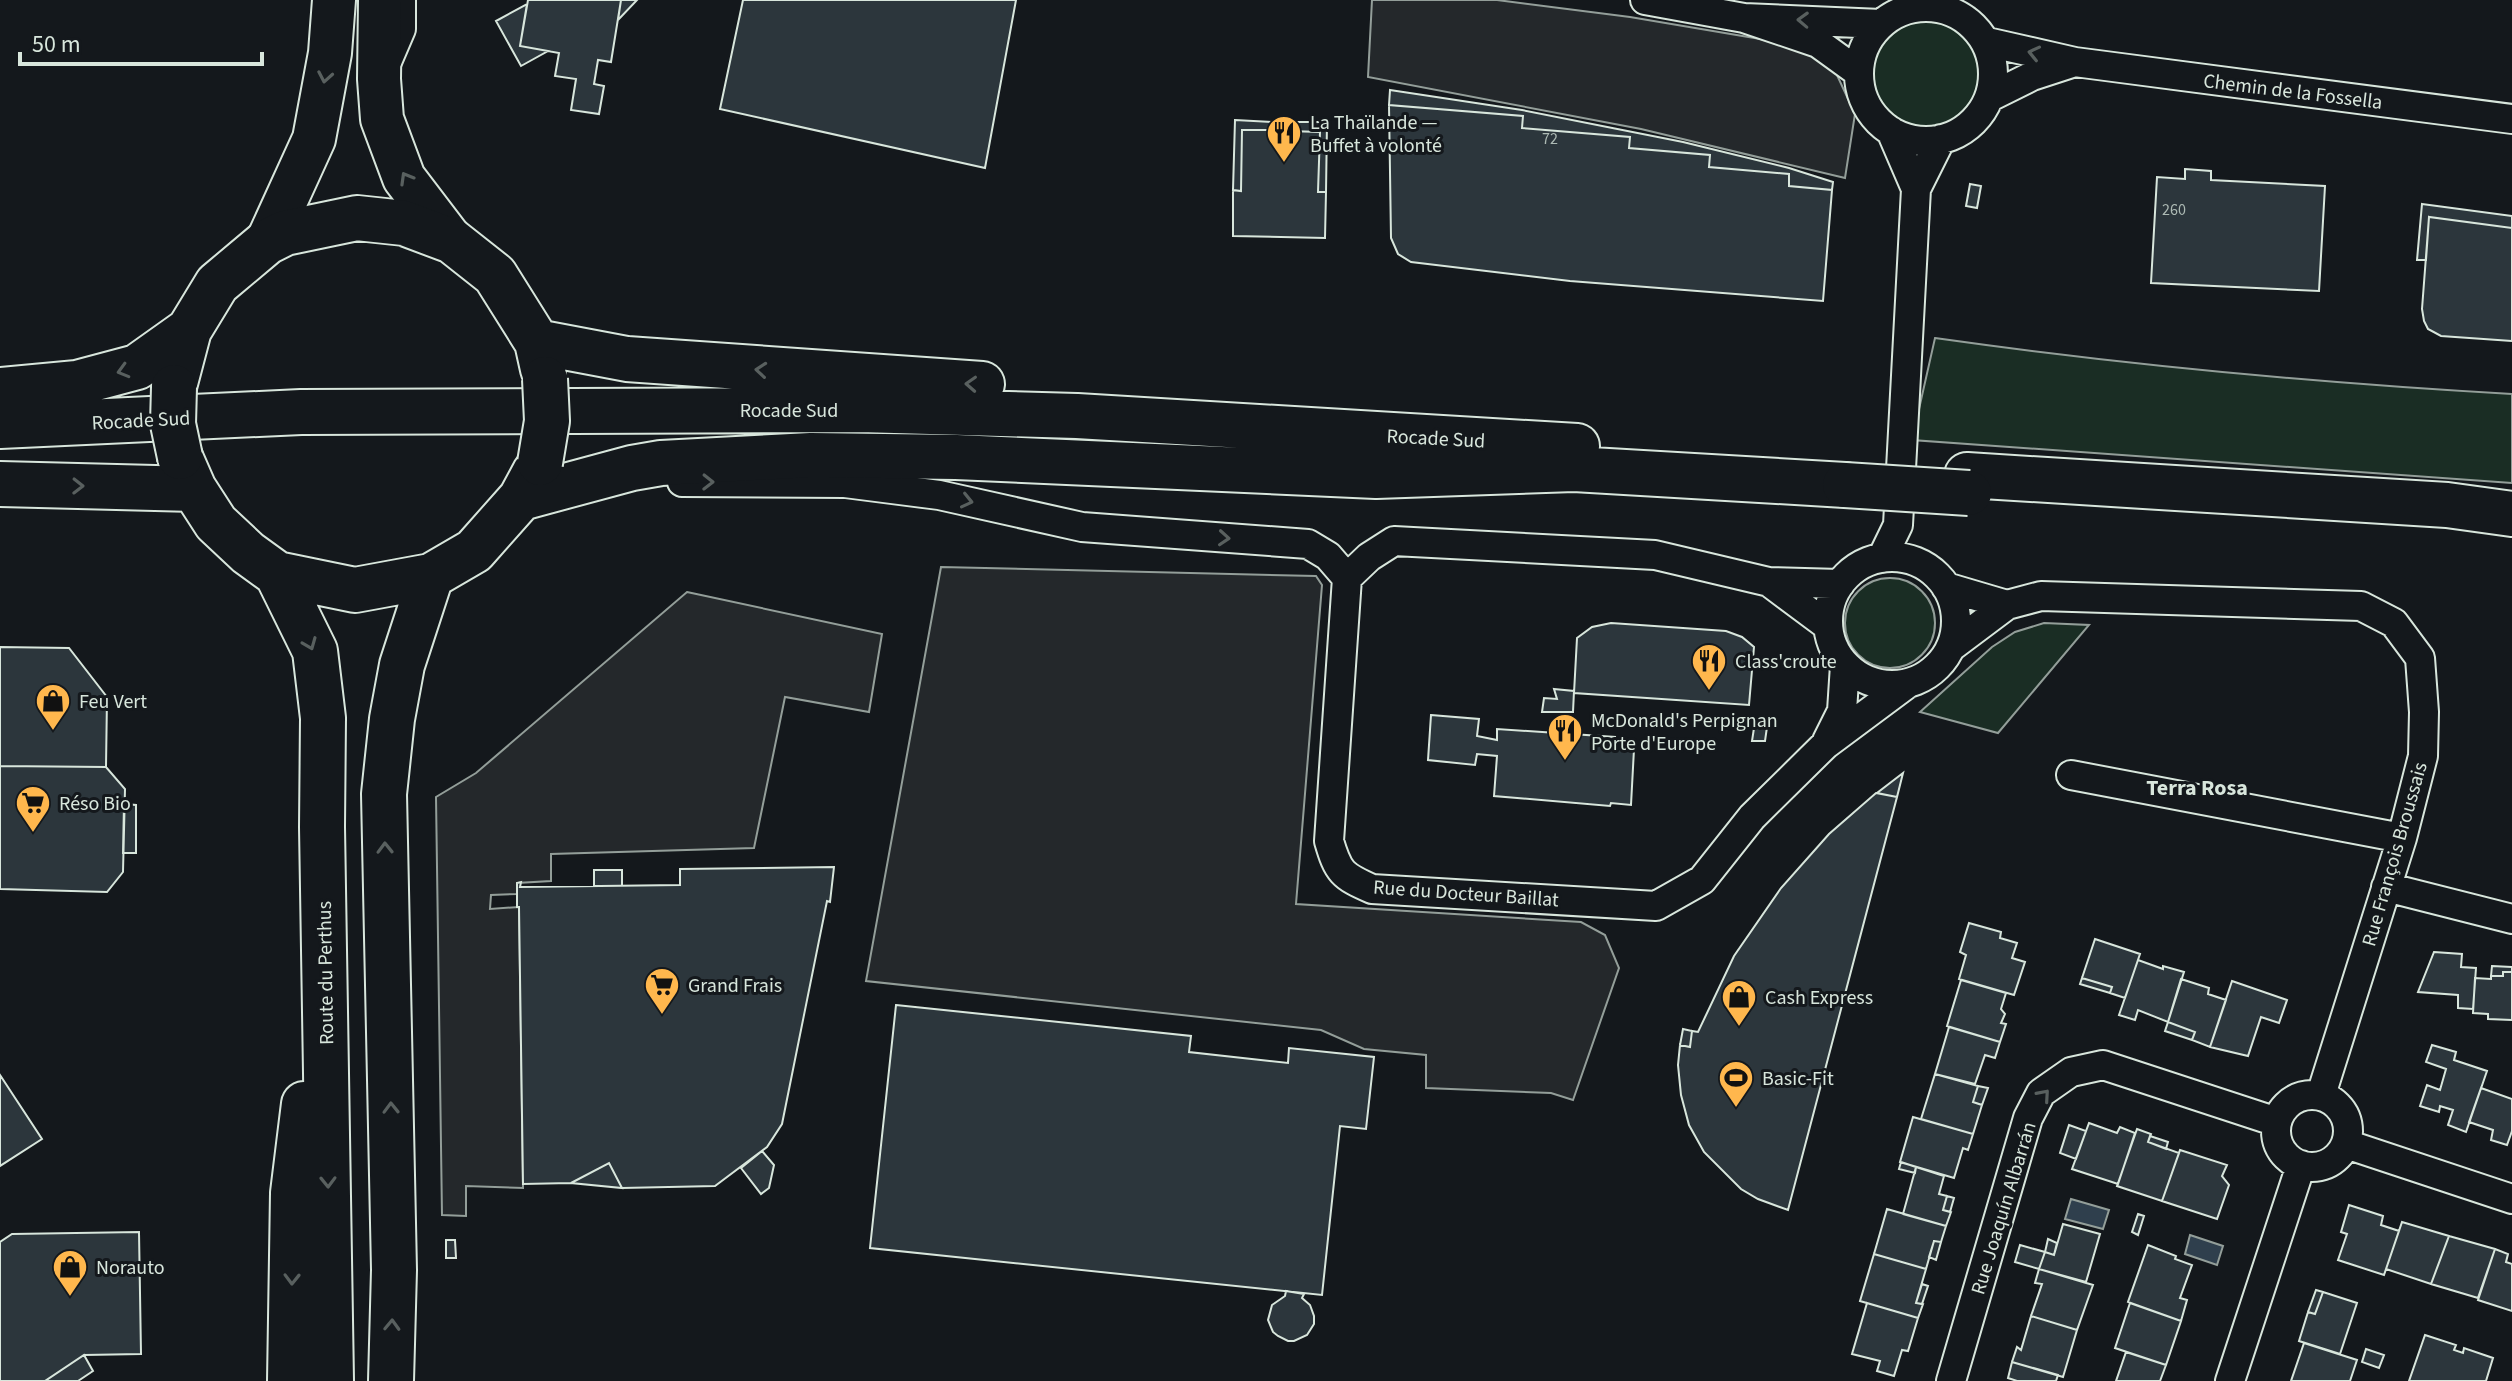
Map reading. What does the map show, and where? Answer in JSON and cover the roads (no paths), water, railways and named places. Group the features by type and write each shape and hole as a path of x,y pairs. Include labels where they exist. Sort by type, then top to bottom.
{"main road":[{"path":"267,242 314,139 330,53 334,0"},
{"path":"380,0 382,119 404,178 452,241 495,275 541,360 547,421 530,481 474,551 431,576 355,590 277,574 248,553 216,523 187,473 173,424 174,387 189,330 217,284 267,242 285,233 357,218 404,223 452,241"},
{"name":"Rocade Sud","path":"0,390 77,383 137,367 189,330"},
{"path":"541,360 627,359 839,376 1083,390 1423,421 1576,457"},
{"name":"Rocade Sud","path":"0,426 301,412 860,410 1077,416 1576,457"},
{"name":"Rocade Sud","path":"0,447 304,431 619,427 861,430 1576,457"},
{"path":"530,481 661,463 811,455 956,457 1376,476 1576,457 1968,484 2449,523 2512,523"},
{"path":"0,484 187,473"},
{"path":"1968,484 2447,505 2512,514"},
{"name":"Route du Perthus","path":"277,574 315,651 323,718 331,1381"},
{"path":"391,1381 394,1270 384,794 392,719 402,665 431,576"},
{"path":"290,1381 293,1193 324,923"}],"street":[{"path":"379,79 401,29 401,0"},
{"path":"1645,0 1744,18 1881,24"},
{"path":"1917,7 1957,13 1974,26 1987,42 1994,78 1990,97 1979,117 1962,132 1924,142 1906,139 1877,121 1866,107 1858,72 1861,54 1881,24 1898,13 1917,7"},
{"path":"1744,18 1818,43 1858,72"},
{"name":"Chemin de la Fossella","path":"1987,42 2075,62 2512,119"},
{"name":"Chemin de la Fossella","path":"1990,97 2032,76 2075,62"},
{"path":"1891,131 1916,189"},
{"path":"1882,558 1898,525 1916,189 1941,139"},
{"path":"632,468 680,482 845,483 939,495 1082,527 1308,544 1328,556 1347,578 1369,557 1394,541 1655,555 1769,582 1840,584"},
{"path":"1898,525 1918,563"},
{"path":"1900,557 1918,563 1934,573 1946,587 1954,606 1956,626 1951,647 1941,663 1925,676 1907,684 1874,683 1858,676 1845,665 1833,647 1828,626 1830,604 1840,584 1852,571 1882,558 1900,557"},
{"name":"Rue du Docteur Baillat","path":"1347,578 1329,841 1336,866 1352,881 1372,889 1656,906 1702,880 1752,817 1825,745 1907,684"},
{"path":"1769,582 1828,626"},
{"name":"Rue François Broussais","path":"1946,587 2007,605"},
{"name":"Rue François Broussais","path":"1951,647 2007,605 2041,596 2361,606 2394,623 2420,658 2423,756 2402,838 2321,1095"},
{"name":"Rue du Docteur Baillat","path":"1825,745 1842,711 1845,665"},
{"path":"2071,775 2402,838"},
{"path":"2386,887 2512,919"},
{"name":"Rue Joaquín Albarrán","path":"1951,1381 2028,1118 2041,1093 2071,1072 2103,1065 2277,1122"},
{"path":"2321,1095 2332,1100 2347,1120 2349,1131 2346,1144 2341,1153 2323,1166 2301,1165 2283,1153 2277,1143 2277,1122 2288,1103 2298,1097 2321,1095"},
{"path":"2346,1144 2512,1199"},
{"path":"2230,1381 2301,1165"}],"water":[{"path":"2071,1199 2109,1210 2103,1229 2065,1219"},
{"path":"2190,1235 2223,1246 2217,1265 2185,1254"}],"place":[{"name":"La Thaïlande — Buffet à volonté","path":"1284,164"},
{"name":"Class'croute","path":"1709,692"},
{"name":"Feu Vert","path":"53,732"},
{"name":"McDonald's Perpignan Porte d'Europe","path":"1565,762"},
{"name":"Réso Bio","path":"33,834"},
{"name":"Grand Frais","path":"662,1016"},
{"name":"Cash Express","path":"1739,1028"},
{"name":"Basic-Fit","path":"1736,1109"},
{"name":"Norauto","path":"70,1298"}],"district":[{"name":"Terra Rosa","path":"2197,787"}]}
